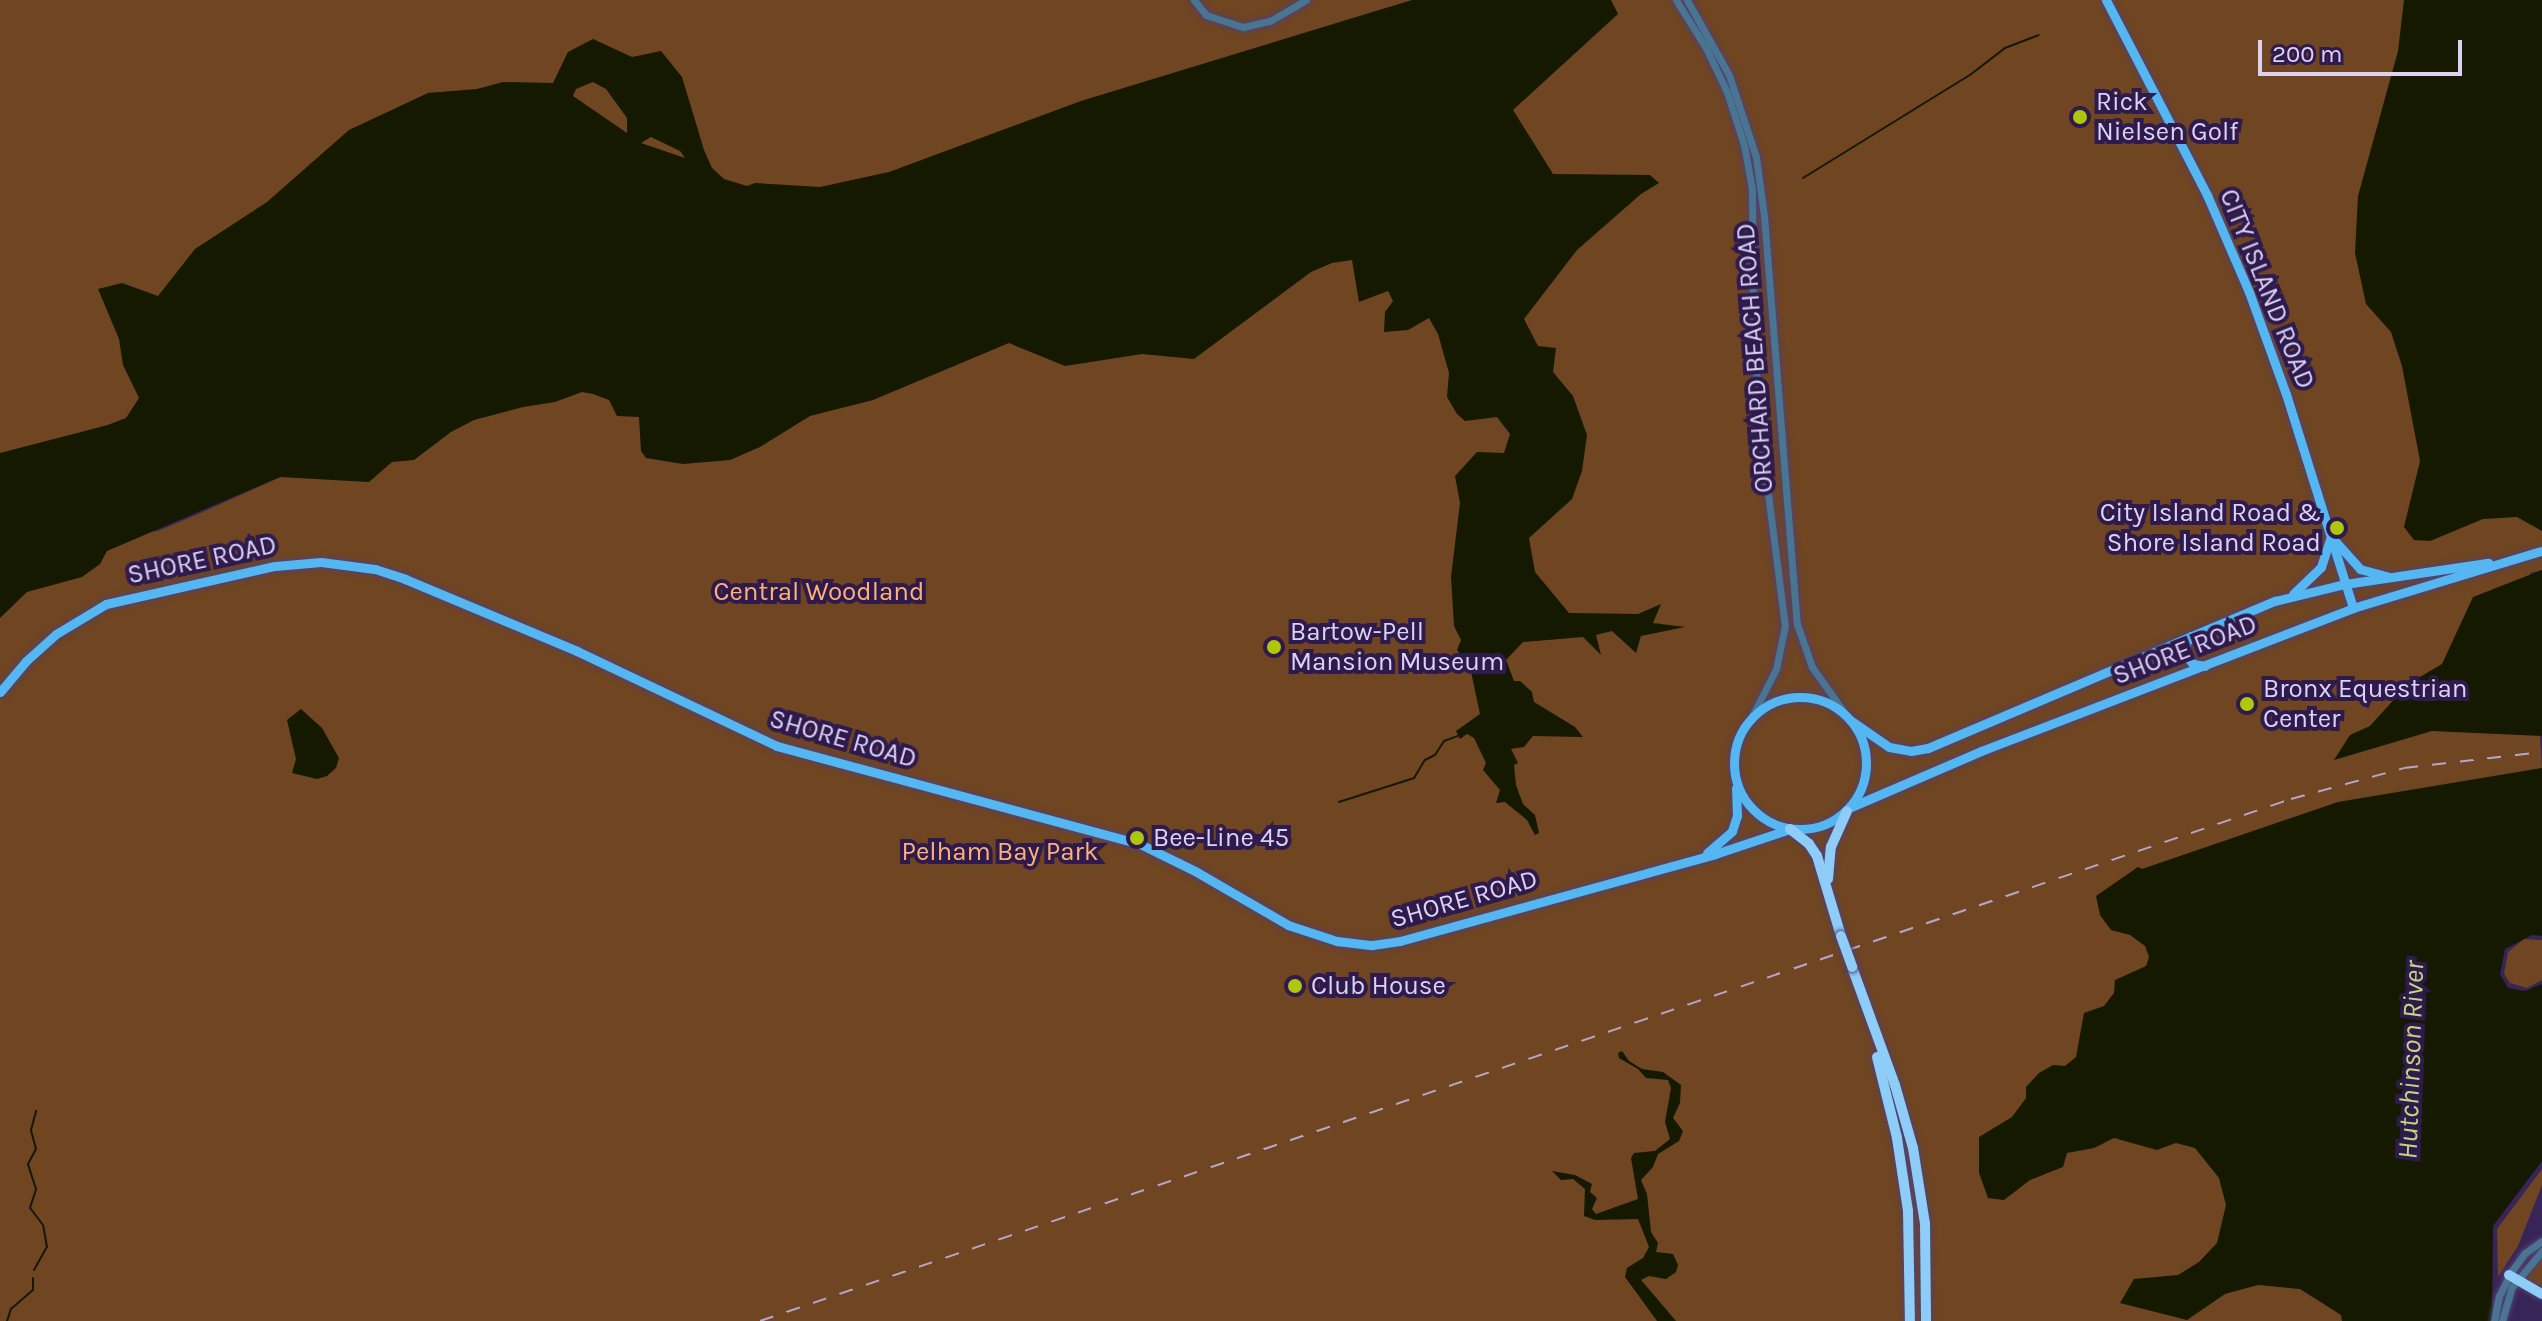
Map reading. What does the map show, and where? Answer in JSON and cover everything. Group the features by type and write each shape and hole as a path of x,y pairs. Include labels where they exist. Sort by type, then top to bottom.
{"highway":[{"path":"1828,893 1829,855 1849,809"},
{"path":"1790,829 1813,849 1870,1024 1892,1115 1908,1211 1910,1321"},
{"path":"1870,1024 1895,1085 1913,1148 1924,1209 1926,1321"},
{"path":"1927,1275 1934,1321"},
{"path":"2513,1277 2542,1294"}],"main road":[{"name":"CITY ISLAND ROAD","path":"2106,0 2202,184 2249,292 2282,382 2353,608"},
{"path":"2330,535 2360,569 2393,578"},
{"path":"2289,597 2321,567 2330,535"},
{"name":"SHORE ROAD","path":"1848,718 1889,747 1911,751 1928,748 2193,634 2289,597 2345,584 2455,570 2542,551"},
{"name":"SHORE ROAD","path":"1849,809 1981,751 2353,608 2542,551"},
{"name":"SHORE ROAD","path":"0,692 26,661 56,634 89,612 118,600 287,564 347,564 405,579 577,651 777,746 1140,844 1195,871 1259,911 1324,938 1372,945 1400,941 1790,829"},
{"path":"2193,634 2185,644 2187,657 2193,664 2206,666"},
{"path":"1794,697 1819,699 1848,718 1863,741 1866,759 1863,784 1849,809 1820,827 1790,829 1757,813 1741,794 1735,777 1737,742 1751,718 1771,703 1794,697"},
{"name":"SHORE ROAD","path":"1703,856 1732,831 1738,807 1735,777"}],"street":[{"path":"1194,0 1206,15 1243,27 1270,21 1306,0"},
{"name":"ORCHARD BEACH ROAD","path":"1676,0 1706,48 1727,92 1744,145 1752,189 1753,334 1764,470 1785,626 1779,661 1751,718"},
{"name":"ORCHARD BEACH ROAD","path":"1687,0 1729,75 1756,157 1764,216 1797,624 1812,667 1848,718"},
{"path":"2494,1321 2525,1253 2542,1241"},
{"path":"2502,1321 2513,1277 2542,1251"}],"green space":[{"name":"Pelham Bay Park","path":"0,0 2431,0 2542,497 2542,570 2530,573 2542,768 2527,771 2366,1321 0,1321 0,568 97,535 158,531 1078,118 186,395 108,425 0,460"},
{"path":"2524,939 2542,940 2542,980 2527,988 2510,983 2504,974 2508,952"},
{"path":"2542,1169 2542,1185 2518,1246 2498,1277 2497,1229"},
{"path":"2542,1258 2542,1287 2527,1280 2526,1275"}],"water":[{"path":"1412,0 1611,0 1618,14 1513,110 1553,174 1650,175 1659,183 1641,194 1577,250 1524,319 1538,346 1556,348 1553,372 1573,396 1587,435 1582,471 1572,499 1529,538 1535,572 1569,613 1638,614 1661,604 1653,623 1685,627 1641,636 1636,653 1612,631 1596,635 1601,655 1583,637 1523,642 1506,660 1514,681 1520,681 1532,692 1534,702 1575,727 1583,737 1533,736 1524,747 1511,749 1518,763 1514,765 1516,785 1523,804 1535,815 1539,833 1535,835 1527,820 1505,802 1496,803 1500,790 1483,770 1486,763 1474,738 1467,734 1460,739 1456,731 1480,714 1470,667 1457,650 1461,640 1454,626 1451,577 1460,503 1455,476 1477,452 1504,453 1510,434 1497,417 1465,421 1457,414 1447,397 1449,373 1438,334 1429,318 1408,330 1384,332 1385,312 1393,301 1388,291 1359,302 1352,260 1332,263 1311,272 1194,359 1142,354 1065,366 1009,343 873,400 810,416 760,447 730,460 683,464 646,458 641,451 639,417 617,416 609,400 593,394 582,392 555,402 523,407 474,420 451,432 414,460 392,462 369,482 280,477 107,551 100,564 82,577 27,592 0,618 0,453 126,418 139,398 123,365 119,339 98,289 122,283 158,296 195,249 267,202 349,130 428,93 477,89 503,82 553,83 568,52 593,39 632,57 661,51 682,77 712,168 724,179 747,186 755,183 820,187 889,172 1081,101","holes":["593,82 606,89 627,118 627,133 573,96 576,89","651,137 680,151 685,158 641,143"]},
{"path":"2404,0 2542,0 2542,531 2517,517 2483,519 2430,541 2414,540 2404,527 2420,461 2402,366 2391,332 2366,304 2355,253 2358,196 2398,51"},
{"path":"2542,570 2542,736 2432,731 2334,760 2350,735 2370,726 2408,684 2442,664 2473,597"},
{"path":"301,709 322,728 339,758 336,768 327,776 317,779 292,773 296,759 287,720"},
{"name":"Hutchinson River","path":"2542,768 2542,936 2532,935 2505,949 2500,974 2508,988 2525,991 2542,984 2542,1161 2493,1226 2492,1321 2342,1321 2341,1315 2300,1289 2258,1285 2225,1294 2187,1320 2120,1303 2134,1279 2178,1275 2199,1262 2217,1243 2226,1205 2219,1178 2195,1148 2176,1143 2157,1150 2114,1138 2094,1148 2067,1153 2063,1167 2030,1180 2004,1200 1988,1198 1979,1173 1979,1137 2012,1117 2026,1098 2026,1087 2039,1073 2053,1065 2065,1066 2076,1057 2084,1013 2104,1006 2114,993 2115,980 2146,966 2149,957 2145,946 2130,935 2111,930 2100,915 2096,896 2138,867 2142,869 2338,802"},
{"path":"1622,1051 1629,1061 1642,1069 1663,1072 1681,1085 1680,1103 1673,1118 1683,1131 1679,1141 1658,1154 1653,1167 1641,1180 1647,1194 1651,1232 1658,1243 1656,1252 1673,1254 1678,1265 1676,1272 1666,1279 1649,1276 1641,1280 1676,1321 1657,1321 1625,1277 1627,1268 1643,1258 1649,1247 1638,1219 1595,1220 1584,1216 1585,1189 1573,1179 1561,1180 1552,1171 1575,1175 1592,1184 1590,1192 1597,1198 1592,1209 1596,1214 1638,1199 1631,1158 1634,1153 1655,1151 1670,1139 1665,1122 1671,1088 1668,1080 1646,1078 1638,1069 1619,1058 1618,1053"}],"waterway":[{"path":"1803,178 1970,75 2005,48 2039,35"},
{"path":"1339,802 1414,778 1425,760 1435,755 1444,741 1458,736"},
{"path":"34,1270 47,1247 43,1225 30,1208 36,1189 28,1164 36,1149 31,1130 36,1111"},
{"path":"7,1321 11,1309 33,1290 33,1278"}],"railway":[{"path":"760,1321 2291,799 2404,768 2542,752"}],"place":[{"name":"Rick Nielsen Golf","path":"2080,117"},
{"name":"City Island Road & Shore Island Road","path":"2337,528"},
{"name":"Bartow-Pell Mansion Museum","path":"1274,647"},
{"name":"Bronx Equestrian Center","path":"2247,704"},
{"name":"Bee-Line 45","path":"1137,838"},
{"name":"Club House","path":"1295,986"}],"park label":[{"name":"Central Woodland","path":"819,592"}]}
